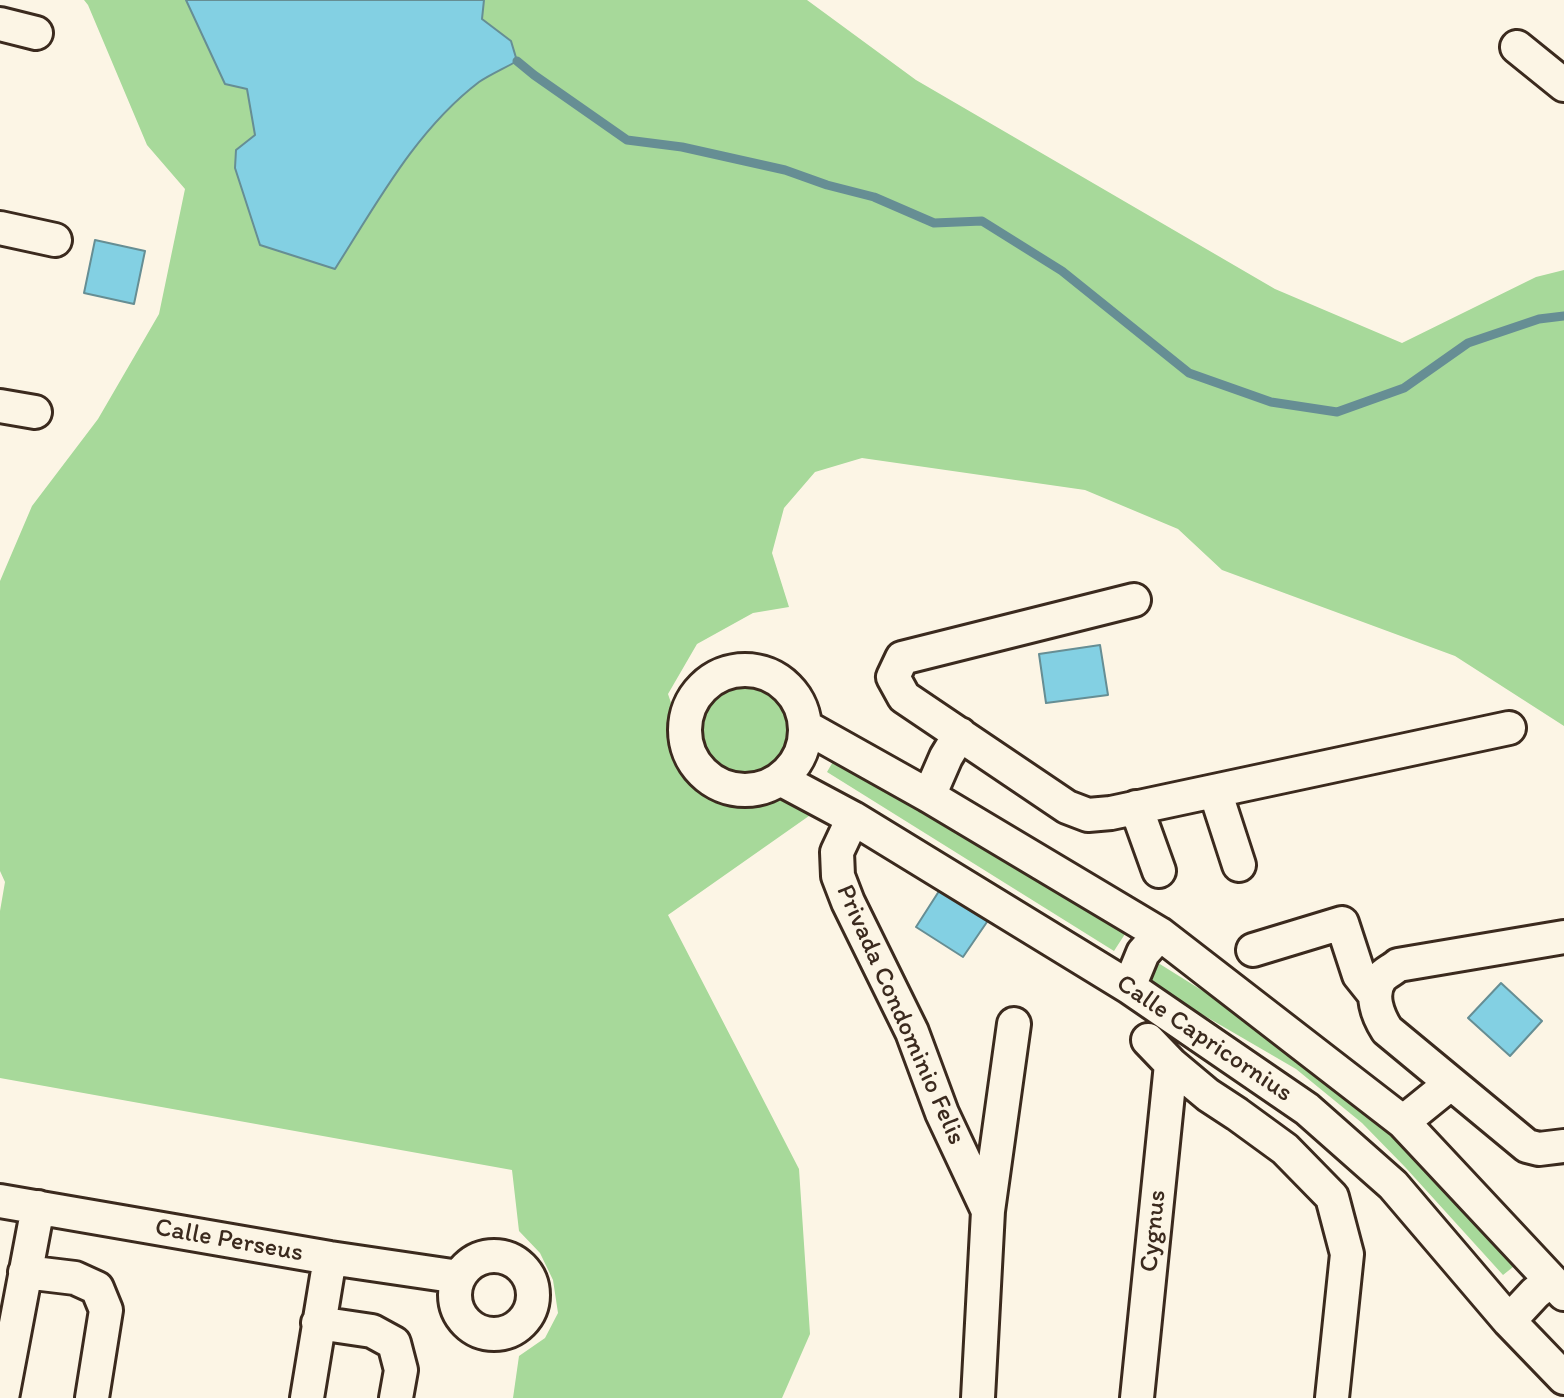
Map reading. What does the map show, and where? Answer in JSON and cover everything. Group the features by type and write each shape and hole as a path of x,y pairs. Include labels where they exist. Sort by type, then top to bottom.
{"street":[{"path":"0,24 36,33"},
{"path":"1517,47 1564,85"},
{"path":"0,228 55,240"},
{"path":"0,406 35,412"},
{"path":"1134,600 902,658 893,677 904,697 1067,807 1088,815 1509,728"},
{"path":"741,669 765,673 786,684 800,703 806,727 803,750 792,768 772,785 743,791 715,784 703,775 689,756 684,733 687,710 699,689 718,675 741,669"},
{"name":"Calle Capricornius","path":"806,727 929,796 1160,934 1403,1122 1558,1287"},
{"path":"929,796 960,734"},
{"name":"Calle Capricornius","path":"780,779 853,818 1129,987 1307,1109 1393,1185 1509,1321 1564,1378"},
{"path":"1215,791 1239,865"},
{"path":"1136,807 1159,871"},
{"name":"Privada Condominio Felis","path":"853,818 837,852 838,876 912,1032 942,1113 988,1211"},
{"path":"1253,950 1342,923 1359,975 1375,995"},
{"path":"1129,987 1143,953 1160,934"},
{"path":"1564,937 1398,965 1381,978 1375,995 1378,1015 1387,1030 1527,1146 1539,1149 1564,1146"},
{"name":"Privada Condominio Felis","path":"978,1398 988,1211 1014,1024"},
{"path":"1148,1040 1208,1095 1285,1149 1332,1197 1347,1254 1332,1398"},
{"name":"Cygnus","path":"1137,1398 1171,1064"},
{"path":"1403,1122 1450,1084"},
{"path":"1285,1149 1307,1109"},
{"name":"Calle Perseus","path":"0,1201 459,1277"},
{"path":"2,1398 38,1207"},
{"path":"307,1398 330,1258"},
{"path":"25,1272 75,1278 97,1288 106,1310 92,1398"},
{"path":"1509,1321 1535,1293 1558,1287"},
{"path":"318,1323 372,1331 394,1343 401,1370 396,1398"}],"green space":[{"path":"84,0 807,0 916,80 1275,289 1402,343 1536,277 1564,270 1564,726 1455,656 1222,570 1178,529 1085,490 862,458 815,472 784,508 772,553 789,607 753,613 697,644 668,694 689,756 728,789 780,779 826,804 668,915 799,1169 810,1334 782,1398 513,1398 519,1356 545,1338 558,1313 553,1280 540,1253 519,1231 512,1170 0,1078 0,911 5,882 0,871 0,581 32,506 98,419 159,314 185,189 147,145"},
{"path":"745,688 761,691 775,700 784,714 787,730 784,746 775,760 761,769 745,772 729,769 715,760 706,746 703,730 706,714 715,700 729,691"},
{"path":"838,753 1125,934 1114,951 827,772"},
{"path":"1155,961 1283,1041 1396,1129 1518,1263 1503,1275 1362,1123 1296,1069 1143,980"}],"water":[{"path":"186,0 484,0 482,19 511,41 517,61 479,82 436,122 382,193 335,269 260,245 235,168 236,150 255,135 247,89 225,84"},
{"path":"95,240 145,251 134,304 84,293"},
{"path":"1100,645 1108,695 1046,703 1039,654"},
{"path":"941,888 989,919 963,957 916,927"},
{"path":"1501,983 1542,1021 1510,1056 1468,1018"}],"waterway":[{"path":"517,61 627,140 682,147 785,170 874,197 934,223 982,221 1062,271 1189,373 1271,402 1337,412 1404,388 1468,343 1539,319 1564,316"}]}
